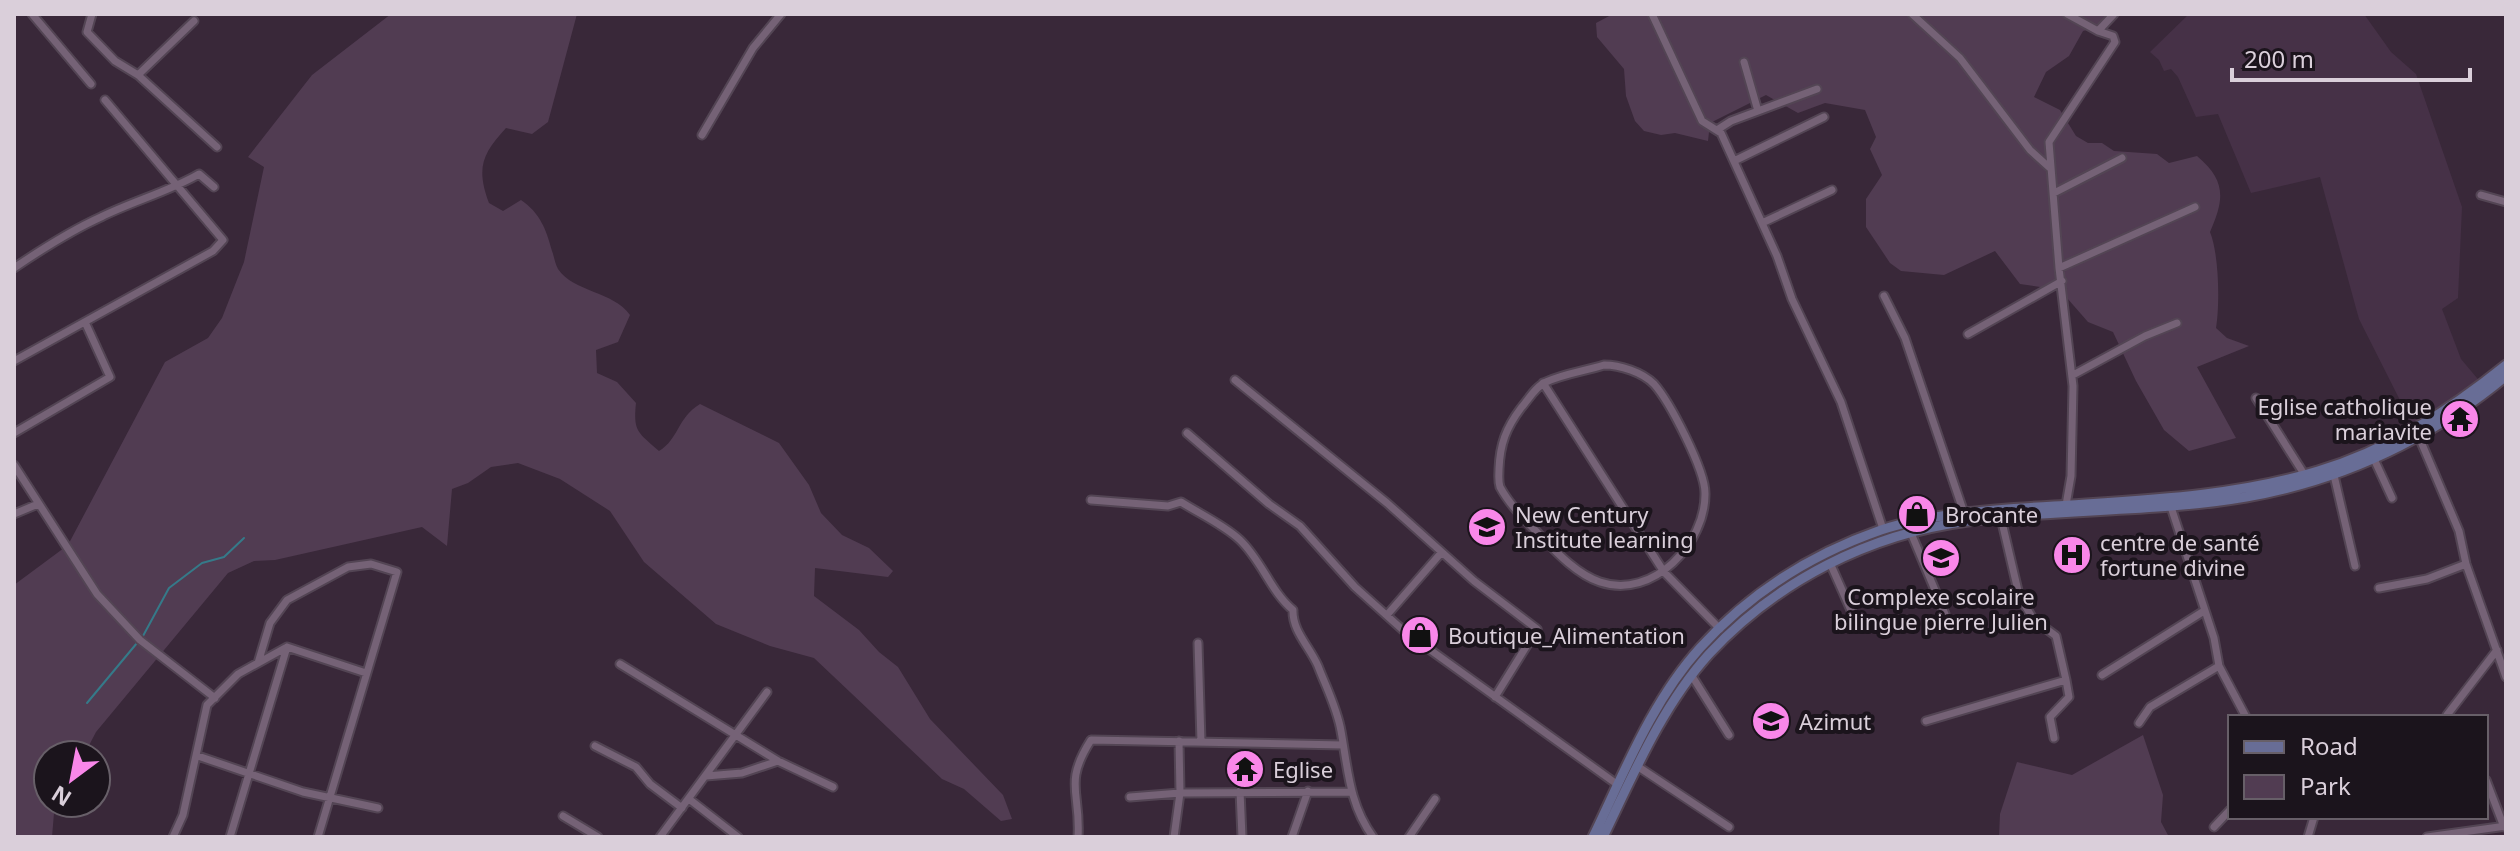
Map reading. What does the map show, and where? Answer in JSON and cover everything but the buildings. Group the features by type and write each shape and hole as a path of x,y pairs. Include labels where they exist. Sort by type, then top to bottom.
{"main road":[{"path":"1593,837 1672,683 1700,648 1761,592 1825,553 1883,529 1964,513 2172,497 2243,488 2304,474 2333,471 2415,430 2506,365"},
{"path":"1603,837 1637,766 1692,676 1727,636 1766,601 1830,563 1889,538 1967,521 2171,507 2245,497 2374,459 2454,416 2506,376"}],"street":[{"path":"32,14 91,84"},
{"path":"92,14 87,32 115,61 138,75 217,147"},
{"path":"702,135 753,48 781,14"},
{"path":"1652,14 1702,121 1717,130 1762,223 1792,299 1841,402 1883,529"},
{"path":"1912,14 1960,58 2030,150 2051,169"},
{"path":"2066,505 2071,476 2073,375 2048,151 2051,137 2115,42 2113,36 2067,14"},
{"path":"2098,31 2114,14"},
{"path":"138,75 194,21"},
{"path":"1744,62 1758,111"},
{"path":"1717,130 1731,121 1817,89"},
{"path":"14,361 213,251 223,240 105,100"},
{"path":"1734,161 1824,117"},
{"path":"2054,193 2122,158"},
{"path":"14,268 48,245 103,216 199,174 214,187"},
{"path":"1762,223 1832,190"},
{"path":"2481,195 2506,202"},
{"path":"2059,268 2195,207"},
{"path":"1968,334 2062,281"},
{"path":"1884,296 1905,338 1964,513"},
{"path":"14,433 110,377 85,322"},
{"path":"2073,375 2145,336 2177,323"},
{"path":"1604,365 1615,365 1653,384 1671,409 1701,472 1706,490 1704,508 1687,547 1664,572 1639,582 1619,585 1600,582 1582,572 1551,546 1522,517 1499,484 1500,452 1506,430 1543,383 1604,365"},
{"path":"1235,380 1387,503 1441,553 1537,629 1495,697"},
{"path":"1543,383 1664,572 1720,629"},
{"path":"2256,398 2304,474"},
{"path":"1187,433 1269,504 1300,526 1355,587 1423,647 1618,785"},
{"path":"2419,437 2459,531 2466,564 2506,677"},
{"path":"2374,459 2392,498"},
{"path":"14,465 97,594 140,640 215,698"},
{"path":"2333,471 2355,566"},
{"path":"1091,500 1168,506 1181,502 1239,538 1266,572 1281,600 1293,610 1292,622 1313,655 1333,705 1351,792 1361,819 1373,837"},
{"path":"14,514 38,504"},
{"path":"2171,507 2214,638 2219,666 2245,715"},
{"path":"2001,518 2019,595 2033,619 2056,636 2069,697 2050,717 2054,738"},
{"path":"1911,533 1945,614"},
{"path":"1387,615 1441,553"},
{"path":"1830,563 1858,626"},
{"path":"258,663 270,623 287,600 348,567 371,564 397,572 318,837"},
{"path":"2379,588 2427,579 2466,564"},
{"path":"2102,675 2204,611"},
{"path":"1198,643 1201,742"},
{"path":"230,837 287,647"},
{"path":"173,837 183,815 207,705 238,674 287,647 366,673"},
{"path":"2447,715 2497,650"},
{"path":"620,664 778,761 833,787"},
{"path":"2139,723 2150,707 2219,666"},
{"path":"1692,676 1729,735"},
{"path":"1926,721 2066,680"},
{"path":"660,837 767,692"},
{"path":"1078,837 1074,778 1078,760 1091,740 1343,745"},
{"path":"1174,837 1180,793 1179,741"},
{"path":"595,746 636,767 650,784 682,808"},
{"path":"198,756 249,775 329,798 378,808"},
{"path":"706,776 742,773 778,761"},
{"path":"1637,766 1729,827"},
{"path":"2427,837 2505,827 2488,785"},
{"path":"1130,797 1240,791 1351,792"},
{"path":"1240,791 1242,837"},
{"path":"1292,837 1308,791"},
{"path":"689,799 738,837"},
{"path":"1409,837 1435,799"},
{"path":"2214,827 2228,812"},
{"path":"563,816 598,837"}],"shaded area":[{"path":"2189,14 2364,14 2391,52 2416,74 2462,207 2458,298 2442,309 2461,359 2482,384 2415,430 2359,319 2320,177 2251,193 2218,114 2196,117 2178,77 2171,69 2164,71 2159,60 2150,52"}],"green space":[{"path":"391,14 577,14 548,122 532,134 506,128 487,154 482,171 489,203 503,211 521,200 528,205 541,222 557,267 565,277 614,301 630,315 618,342 596,350 597,373 617,382 636,403 636,426 646,440 659,451 671,441 687,416 700,404 779,443 809,485 821,513 842,535 869,548 893,571 888,577 815,568 814,596 859,630 898,667 930,719 1003,795 1012,819 1001,821 964,789 942,779 814,658 770,646 716,624 644,562 610,511 560,479 518,463 491,467 468,483 452,489 447,546 422,527 275,560 254,561 228,573 92,739 32,739 32,819 54,819 52,837 14,837 14,585 68,545 165,362 208,338 222,318 244,262 264,167 248,157 312,75"},
{"path":"1613,14 2117,14 2111,23 2083,31 2069,56 2046,72 2034,97 2060,110 2076,136 2088,143 2102,143 2114,151 2157,154 2169,163 2197,156 2214,174 2220,191 2218,210 2210,232 2218,279 2216,328 2227,338 2249,346 2197,367 2236,438 2189,451 2164,430 2113,332 2088,322 2060,290 2020,284 1995,251 1944,275 1901,271 1890,263 1866,227 1866,199 1882,175 1870,149 1876,137 1865,110 1825,103 1798,113 1766,95 1710,123 1708,141 1675,133 1661,135 1644,131 1635,121 1626,96 1624,69 1597,37 1596,23"},
{"path":"2143,735 2163,795 2161,822 2169,837 1999,837 2000,814 2017,762 2072,775"}],"waterway":[{"path":"143,636 169,588 202,563 224,557 244,538"},
{"path":"87,703 137,643"}],"place":[{"name":"Eglise catholique mariavite","path":"2460,419"},
{"name":"Brocante","path":"1917,514"},
{"name":"New Century Institute learning","path":"1487,527"},
{"name":"centre de santé fortune divine","path":"2072,555"},
{"name":"Complexe scolaire bilingue pierre Julien","path":"1941,558"},
{"name":"Boutique_Alimentation","path":"1420,635"},
{"name":"Azimut","path":"1771,721"},
{"name":"Eglise","path":"1245,769"}]}
